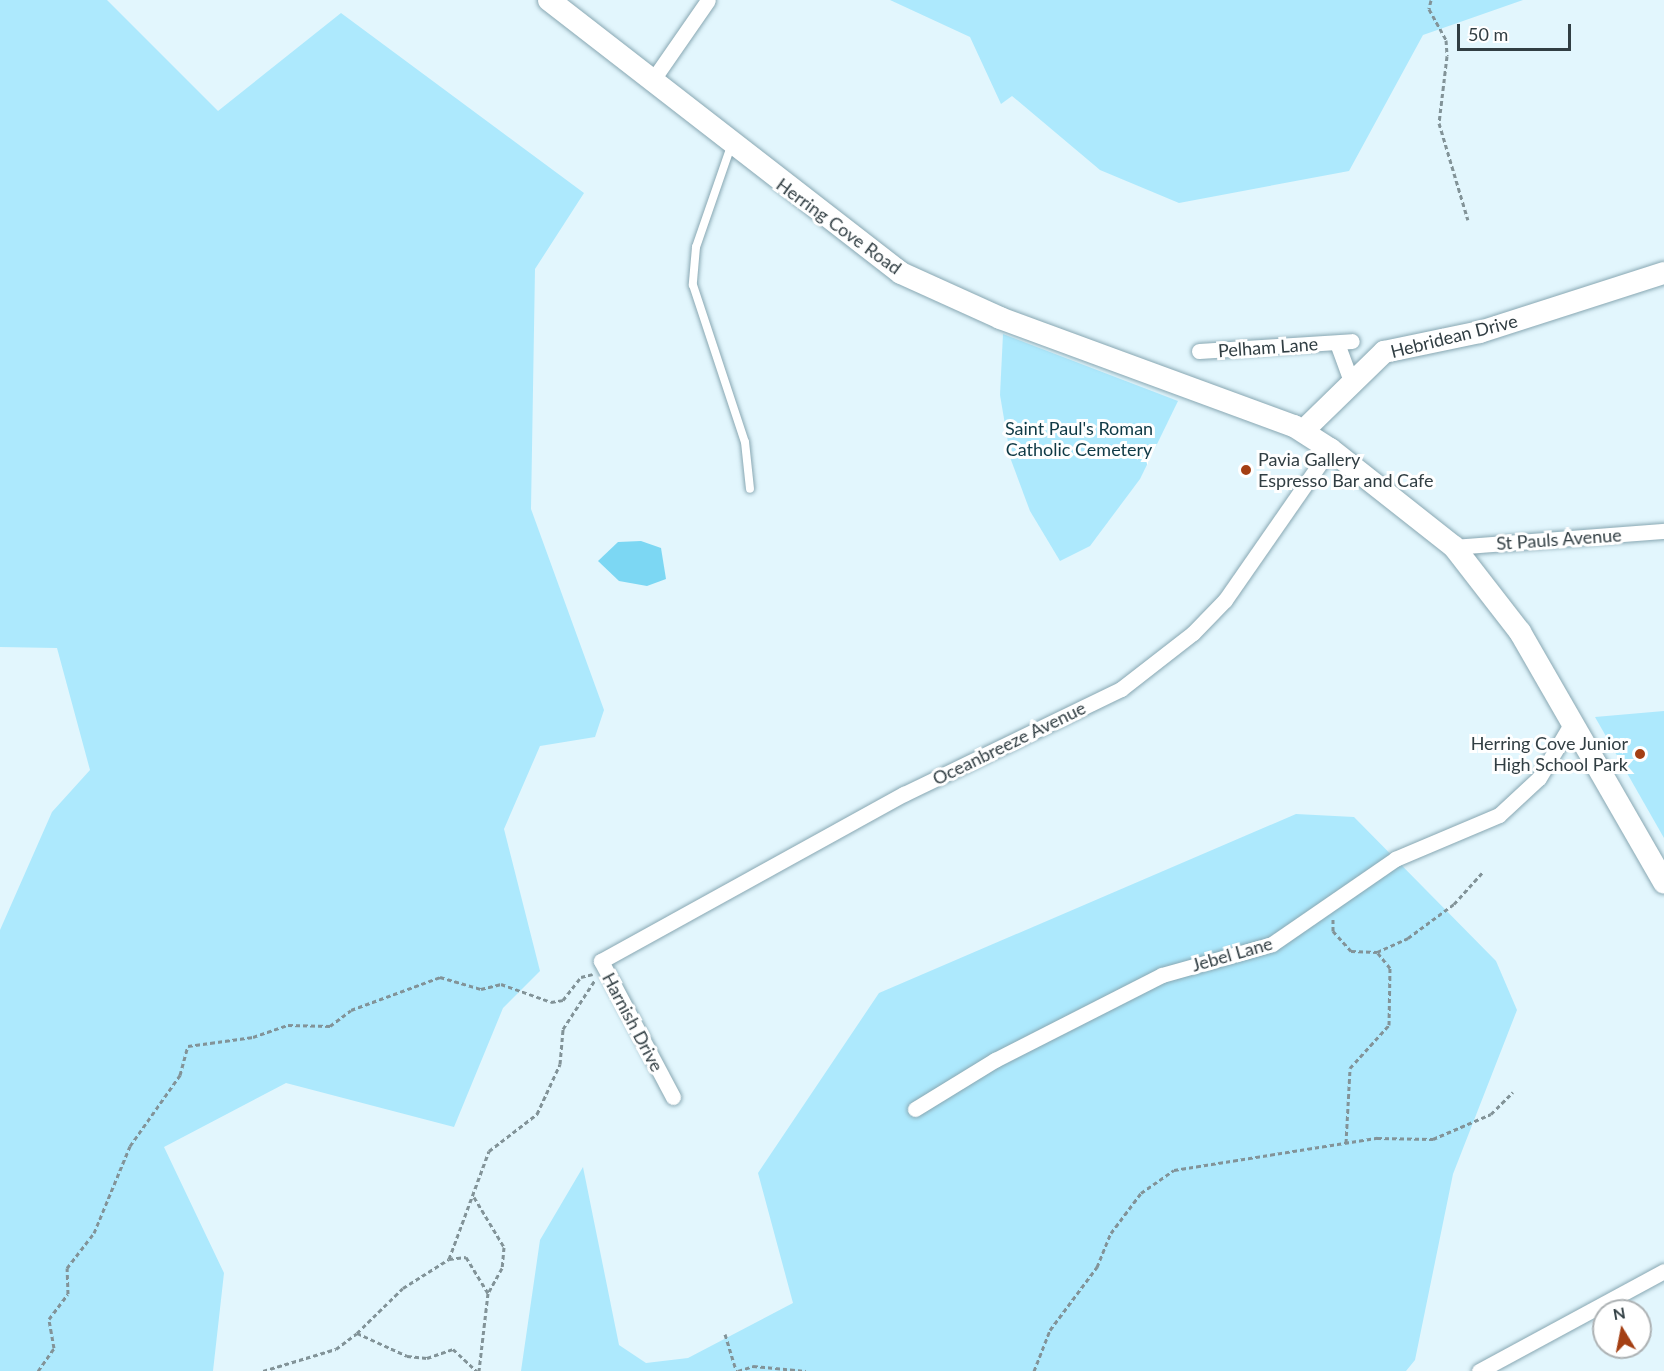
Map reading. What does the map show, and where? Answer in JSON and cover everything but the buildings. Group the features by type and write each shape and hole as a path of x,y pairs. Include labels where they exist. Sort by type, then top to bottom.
{"main road":[{"name":"Herring Cove Road","path":"549,0 859,245 944,296 1304,430 1454,547 1520,632 1664,882"},
{"name":"Hebridean Drive","path":"1304,430 1350,381 1399,346 1480,332 1664,273"}],"street":[{"path":"652,81 708,0"},
{"name":"Pelham Lane","path":"1199,351 1345,342 1350,381"},
{"name":"Oceanbreeze Avenue","path":"614,952 904,794 1121,689 1193,633 1225,600 1330,449"},
{"name":"St Pauls Avenue","path":"1454,547 1664,531"},
{"name":"Jebel Lane","path":"915,1109 995,1060 1162,975 1265,947 1334,903 1395,859 1512,807 1539,778 1573,721"},
{"name":"Harnish Drive","path":"614,952 601,961 673,1097"},
{"path":"1479,1371 1664,1270"}],"lane":[{"path":"732,145 696,247 693,285 745,442 750,489"}],"path":[{"path":"1431,0 1429,9 1446,40 1448,56 1439,123 1468,220"},
{"path":"1334,903 1333,931 1352,951 1377,952 1408,938 1454,904 1482,873"},
{"path":"1346,1143 1350,1068 1389,1025 1390,968 1377,952"},
{"path":"38,1371 54,1348 49,1319 68,1294 67,1268 94,1233 130,1146 180,1076 188,1046 254,1037 288,1025 330,1026 351,1010 440,976 481,989 501,984 551,1002 563,1000 581,977 598,973 563,1029 560,1064 537,1114 489,1151 474,1197 449,1259"},
{"path":"1034,1371 1050,1330 1097,1267 1111,1233 1140,1193 1174,1170 1346,1143 1433,1139 1460,1131 1491,1114 1513,1092"},
{"path":"474,1197 504,1246 502,1268 488,1293 478,1371"},
{"path":"263,1371 336,1349 357,1334 403,1288 449,1259 466,1257 488,1293"},
{"path":"357,1334 407,1356 427,1358 453,1349 478,1371"},
{"path":"725,1334 737,1371 753,1366 806,1371"}],"green space":[{"path":"0,0 107,0 218,111 341,13 584,193 535,269 531,509 604,710 595,737 540,746 504,829 540,971 503,1008 454,1127 286,1083 164,1147 224,1273 213,1371 0,1371 0,930 52,812 90,770 57,648 0,647"},
{"path":"890,0 1523,0 1423,35 1349,171 1179,203 1100,170 1012,96 1001,104 970,37"},
{"name":"Saint Paul's Roman Catholic Cemetery","path":"1003,334 1178,401 1140,479 1090,546 1060,561 1030,511 1011,460 1000,395"},
{"name":"Herring Cove Junior High School Park","path":"1664,711 1664,838 1595,717"},
{"path":"1296,814 1354,817 1496,961 1517,1010 1453,1174 1415,1360 1406,1371 521,1371 540,1240 583,1167 619,1345 646,1363 688,1358 793,1303 758,1173 879,993"}],"shaded area":[{"path":"641,541 661,548 666,579 647,586 619,581 598,561 618,542"}],"place":[{"name":"Pavia Gallery Espresso Bar and Cafe","path":"1246,470"},
{"name":"Herring Cove Junior High School Park","path":"1640,754"}]}
